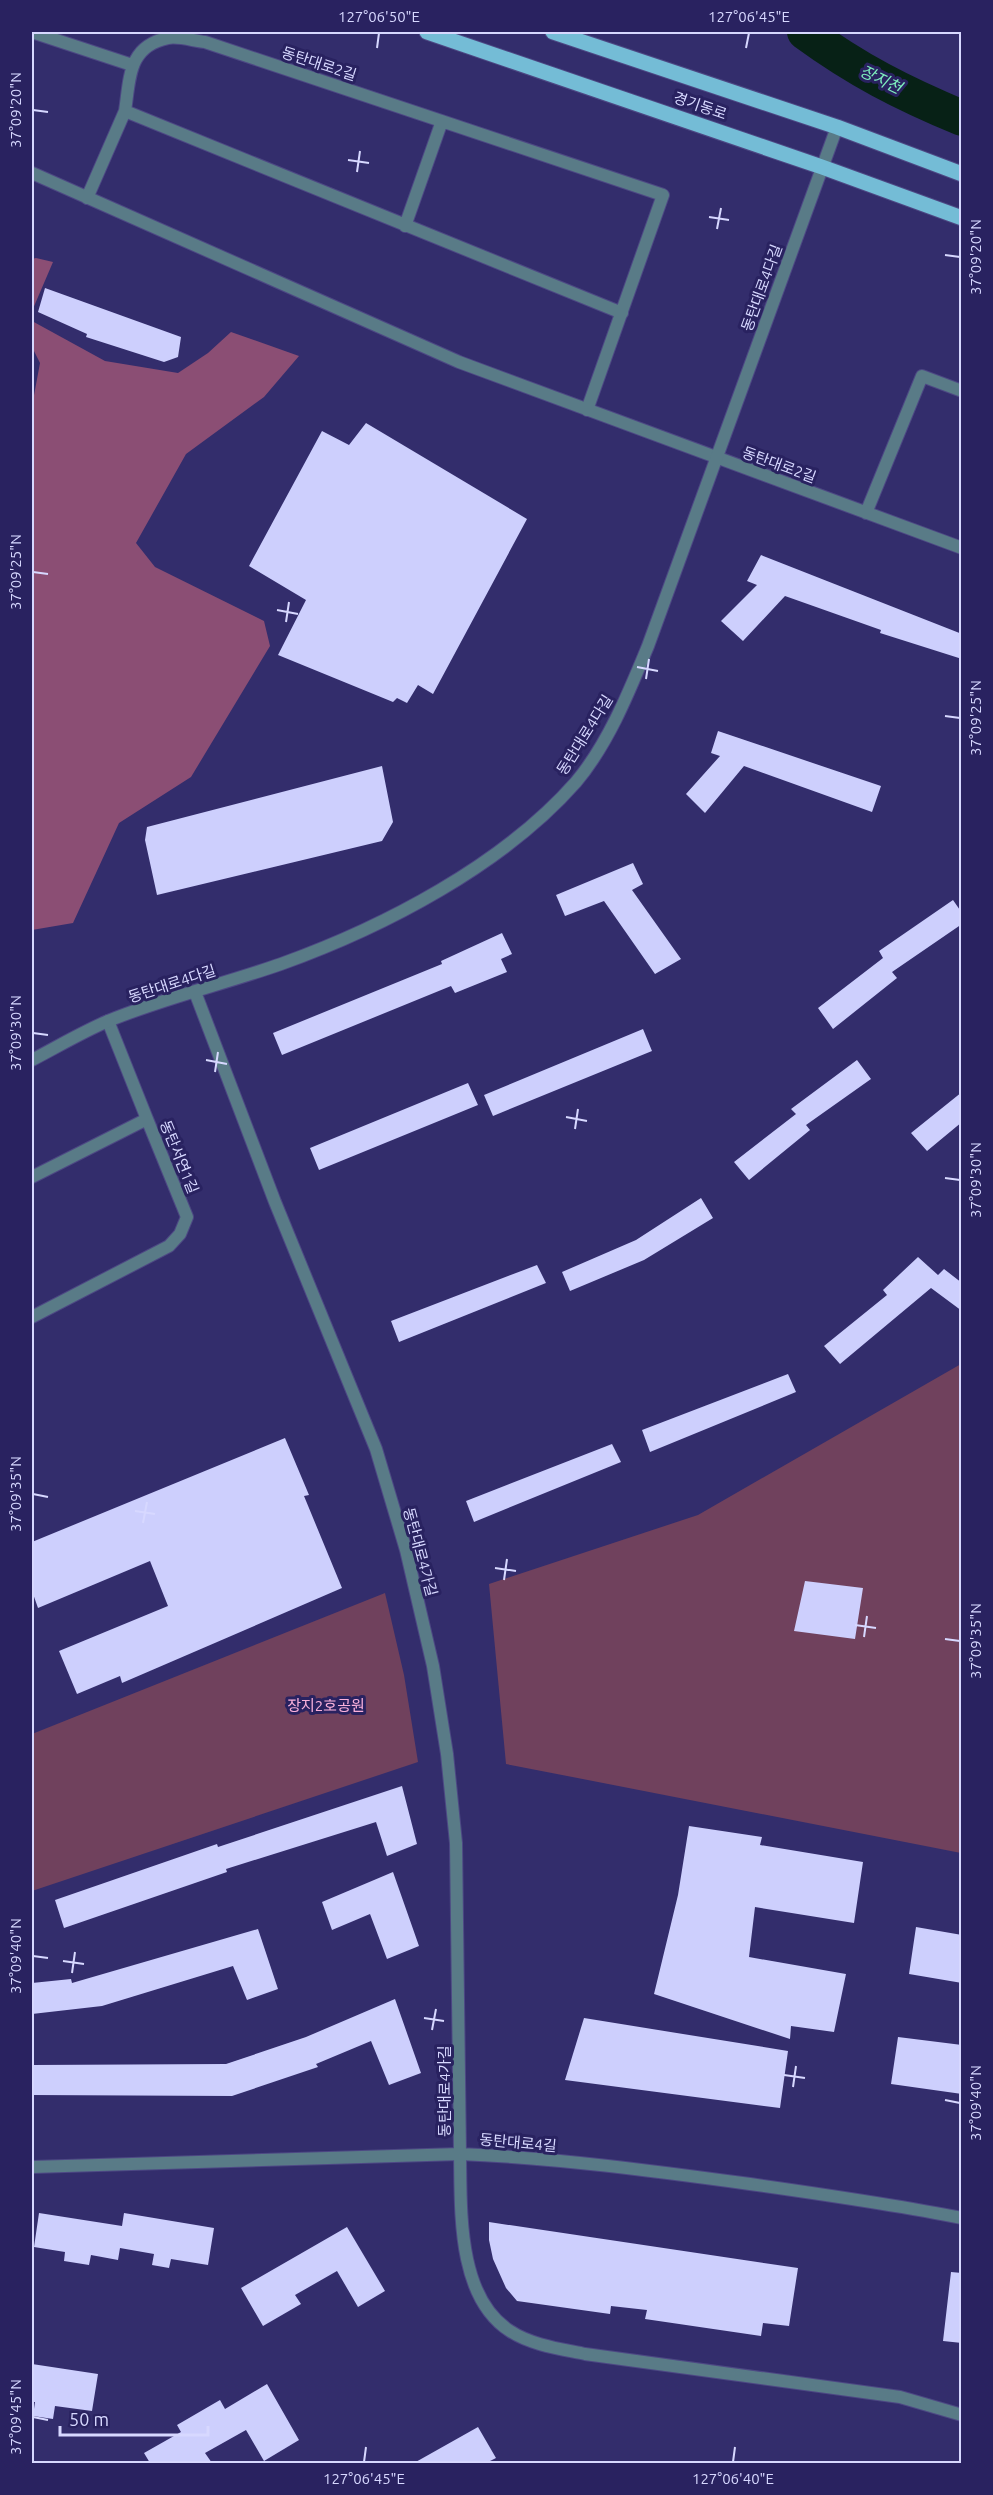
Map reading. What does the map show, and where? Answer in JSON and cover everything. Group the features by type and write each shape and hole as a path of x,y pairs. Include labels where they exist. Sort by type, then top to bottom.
{"main road":[{"name":"경기동로","path":"427,32 822,167 962,218"},
{"name":"경기동로","path":"553,32 837,127 962,174"}],"street":[{"path":"32,32 132,65 125,111 87,198"},
{"name":"동탄대로2길","path":"132,65 140,51 169,38 206,42 663,195 587,410"},
{"path":"125,111 621,313"},
{"path":"405,226 442,121"},
{"name":"동탄대로4다길","path":"32,1060 108,1021 284,963 409,906 457,879 519,837 541,818 577,780 627,696 717,458 837,127"},
{"name":"동탄대로2길","path":"32,173 459,362 962,548"},
{"path":"866,513 922,376 962,391"},
{"name":"동탄대로4가길","path":"195,992 275,1202 376,1449 406,1551 433,1666 447,1754 456,1844 461,2202 471,2277 484,2308 511,2332 548,2346 585,2354 900,2397 962,2415"},
{"path":"108,1021 147,1119"},
{"name":"동탄서연1길","path":"32,1177 147,1119 187,1217 180,1234 169,1246 32,1317"},
{"name":"동탄대로4길","path":"32,2167 460,2154 682,2175 862,2200 962,2218"}],"green space":[{"path":"961,1364 961,1853 506,1764 489,1584 698,1515"},
{"name":"장지2호공원","path":"385,1593 404,1675 418,1762 32,1891 32,1734"}],"shaded area":[{"path":"32,259 53,262 32,311"},
{"path":"32,321 105,361 178,373 208,353 231,332 299,356 264,397 186,454 136,543 155,567 264,621 270,646 191,777 119,823 73,923 32,930 32,406 40,363 32,347"}],"building":[{"path":"45,288 181,337 178,357 164,362 86,337 87,334 38,312"},
{"path":"366,423 527,519 433,694 418,685 407,703 397,698 393,702 278,655 306,600 249,566 322,431 349,445"},
{"path":"761,555 962,634 962,659 880,633 881,630 785,596 743,641 721,621 757,585 747,581"},
{"path":"718,731 881,786 872,812 744,766 705,813 686,794 720,756 711,753"},
{"path":"382,766 393,822 382,841 157,895 145,840 147,827"},
{"path":"633,863 643,884 632,890 681,959 655,974 604,901 565,916 556,895"},
{"path":"953,900 962,913 962,924 892,972 897,978 833,1029 818,1008 883,958 879,951"},
{"path":"502,933 512,954 501,959 507,972 455,993 451,986 282,1055 273,1033 442,964 441,961"},
{"path":"643,1029 652,1051 493,1116 484,1095"},
{"path":"857,1060 871,1079 806,1125 810,1130 749,1180 734,1162 796,1114 791,1109"},
{"path":"468,1083 478,1105 319,1170 310,1148"},
{"path":"962,1092 962,1122 927,1151 911,1133"},
{"path":"701,1198 713,1218 644,1260 570,1291 562,1272 636,1240"},
{"path":"918,1257 938,1275 944,1269 962,1283 962,1311 931,1288 840,1364 824,1346 887,1295 883,1290"},
{"path":"537,1265 546,1283 399,1342 391,1321"},
{"path":"788,1374 796,1392 650,1452 642,1430"},
{"path":"285,1438 309,1495 304,1496 342,1588 122,1683 120,1676 77,1694 59,1651 168,1606 150,1561 38,1608 32,1591 32,1542"},
{"path":"612,1444 621,1462 474,1522 466,1501"},
{"path":"805,1581 863,1588 855,1639 794,1631"},
{"path":"402,1786 417,1844 387,1856 376,1822 226,1869 227,1872 64,1928 55,1900 217,1844 218,1847"},
{"path":"689,1826 762,1837 760,1845 863,1862 854,1923 755,1907 749,1957 846,1974 834,2032 791,2026 790,2039 654,1994 678,1895"},
{"path":"393,1872 419,1946 387,1959 370,1914 332,1930 322,1902"},
{"path":"916,1927 962,1935 962,1983 909,1974"},
{"path":"258,1929 278,1989 247,2000 233,1966 102,2006 32,2014 32,1983 71,1979 72,1983"},
{"path":"395,1999 421,2073 389,2085 371,2041 316,2064 318,2067 232,2096 32,2095 32,2065 226,2064 306,2037"},
{"path":"584,2018 788,2051 780,2108 565,2080"},
{"path":"898,2037 962,2045 962,2094 891,2084"},
{"path":"39,2213 122,2226 124,2213 214,2228 208,2265 171,2259 169,2268 152,2265 154,2254 120,2248 118,2260 91,2255 89,2265 64,2261 65,2252 34,2247"},
{"path":"489,2222 798,2268 789,2326 763,2323 761,2336 645,2319 647,2310 611,2306 610,2314 517,2301 506,2288 493,2259 489,2240"},
{"path":"347,2227 385,2291 358,2307 337,2271 295,2295 301,2304 263,2326 241,2288"},
{"path":"951,2272 962,2273 962,2343 943,2341"},
{"path":"32,2364 98,2374 92,2411 55,2406 53,2419 33,2416 35,2402 32,2402"},
{"path":"267,2384 299,2440 264,2461 246,2430 205,2453 212,2463 150,2463 144,2453 181,2432 177,2425 220,2400 225,2409"},
{"path":"478,2427 496,2458 486,2463 414,2463"}],"waterway":[{"name":"장지천","path":"805,32 880,80 962,118"}]}
